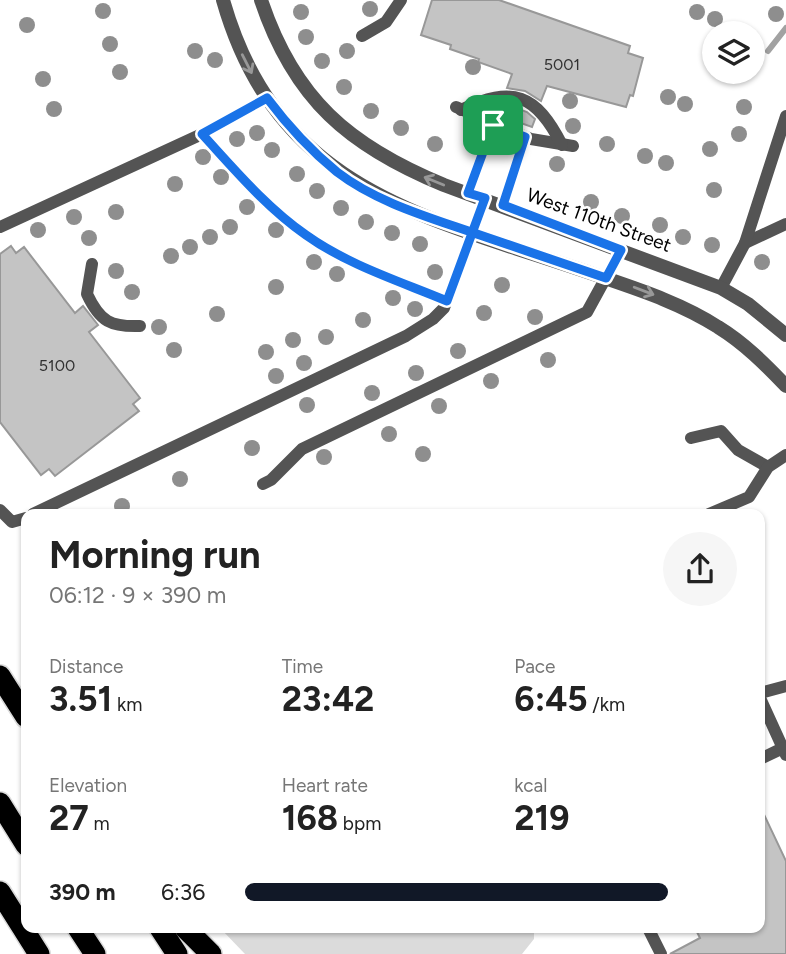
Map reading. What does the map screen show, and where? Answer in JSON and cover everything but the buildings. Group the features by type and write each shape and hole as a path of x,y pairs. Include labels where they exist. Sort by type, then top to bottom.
{"highway":[{"path":"0,676 21,709"},
{"path":"0,803 21,837"},
{"path":"0,892 21,925"},
{"path":"26,933 39,954"},
{"path":"81,933 95,954"},
{"path":"163,933 177,954"},
{"path":"190,933 211,954"}],"street":[{"path":"223,0 238,46 267,98 300,140 339,173 405,209 647,292 716,326 744,345 786,386"},
{"name":"West 110th Street","path":"261,0 290,67 308,93 343,130 410,171 721,288 748,304 786,335"}],"lane":[{"path":"362,36 386,22 401,0"},
{"path":"500,95 536,106 544,112 567,145 525,137 493,125 458,108 500,95"},
{"path":"0,228 202,134 267,98"},
{"path":"721,288 745,243 786,116"},
{"path":"468,193 493,125"},
{"path":"202,134 249,186 307,236 355,264 447,301"},
{"path":"503,205 525,137"},
{"path":"771,159 786,152"},
{"path":"43,509 406,336 433,319 447,301 485,198"},
{"path":"745,243 786,224"},
{"path":"263,484 271,480 302,449 569,324 587,312 621,250"},
{"path":"92,264 88,294 107,322 118,327 140,326"},
{"path":"691,438 721,431 738,450 768,467"},
{"path":"720,509 749,496 768,467 786,455"},
{"path":"0,510 12,522 21,519"},
{"path":"765,692 786,686"},
{"path":"765,709 784,752 765,758"},
{"path":"650,933 661,954"}],"shaded area":[{"path":"225,933 534,933 534,939 522,954 245,954"}],"waterway":[{"path":"768,51 786,28"}],"route":[{"path":"493,125 468,193 485,198 474,233 447,301 355,264 307,236 249,186 202,134 267,98 300,140 339,173 369,192 405,209 450,225 474,233 606,278 621,250 503,205 525,137 493,125"}]}
